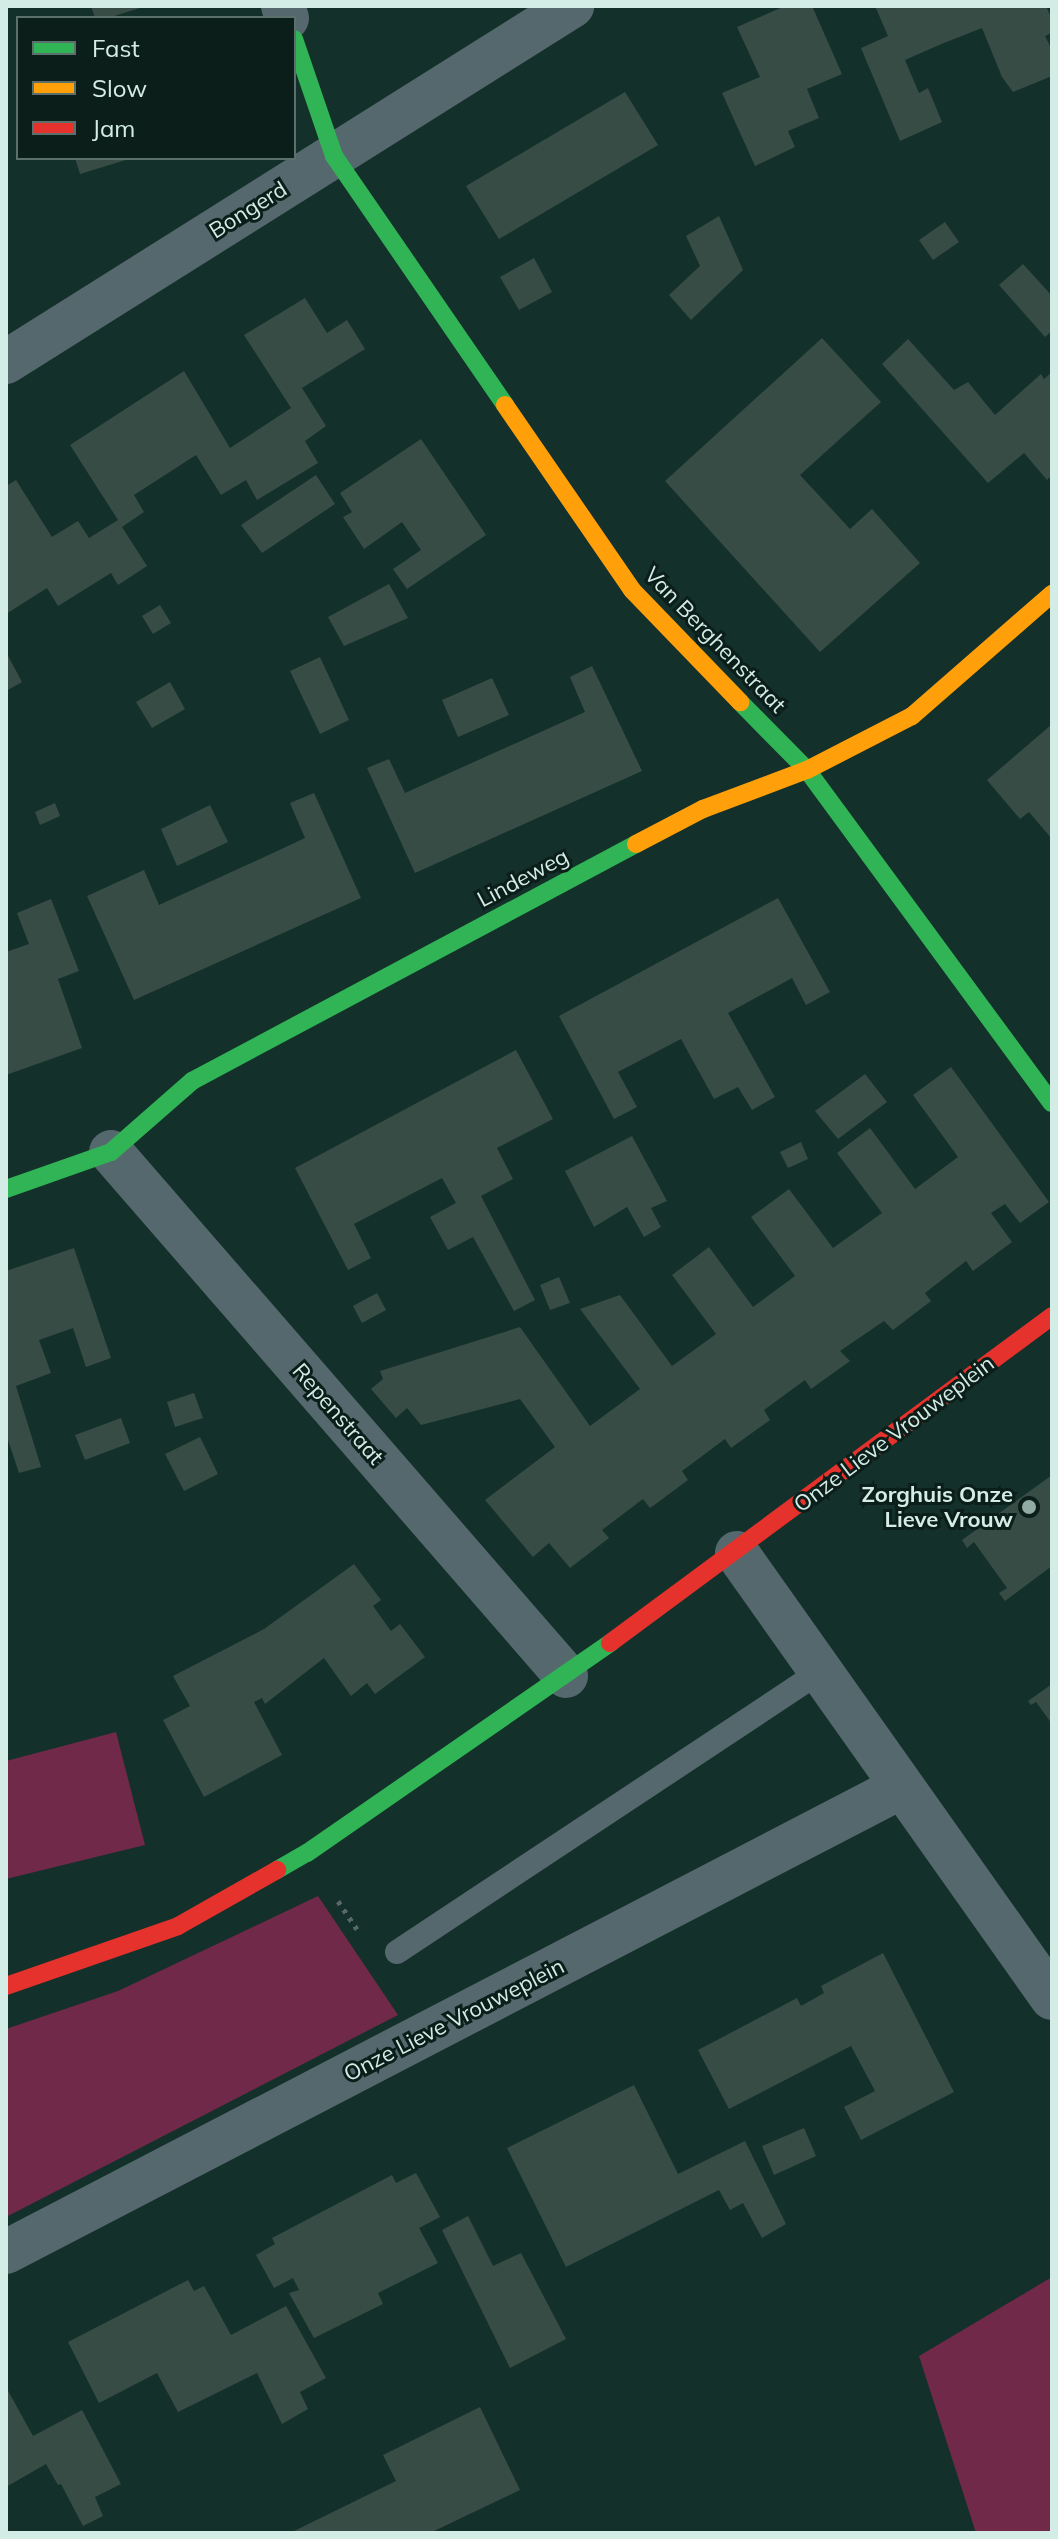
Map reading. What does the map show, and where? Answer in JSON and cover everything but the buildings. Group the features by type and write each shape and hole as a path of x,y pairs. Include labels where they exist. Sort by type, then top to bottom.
{"street":[{"name":"Bongerd","path":"6,362 572,6"},
{"name":"Van Berghenstraat","path":"296,45 334,156 632,590 807,770 1052,1103"},
{"name":"Lindeweg","path":"6,1189 111,1152 192,1081 703,809 807,770 912,716 1052,594"},
{"name":"Repenstraat","path":"111,1152 566,1676"},
{"name":"Onze Lieve Vrouweplein","path":"6,1986 178,1926 307,1853 566,1676 737,1553 1052,1316"},
{"path":"737,1553 1052,1998"},
{"name":"Onze Lieve Vrouweplein","path":"6,2252 901,1787"}],"lane":[{"path":"397,1952 821,1671"}],"shaded area":[{"path":"116,1732 145,1845 6,1879 6,1761"},
{"path":"318,1896 398,2015 6,2217 6,2029 118,1991"},
{"path":"1052,2277 1052,2533 976,2533 919,2356"}],"traffic: fast":[{"path":"296,45 334,156 505,405"},
{"path":"740,702 807,770 1052,1103"},
{"path":"6,1189 111,1152 192,1081 636,844"},
{"path":"277,1870 307,1853 610,1643"}],"traffic: slow":[{"path":"505,405 632,590 740,702"},
{"path":"636,844 703,809 807,770 912,716 1052,594"}],"traffic: jam":[{"path":"610,1643 1052,1316"},
{"path":"6,1986 178,1926 277,1870"}],"place":[{"name":"Zorghuis Onze Lieve Vrouw","path":"1029,1507"}]}
